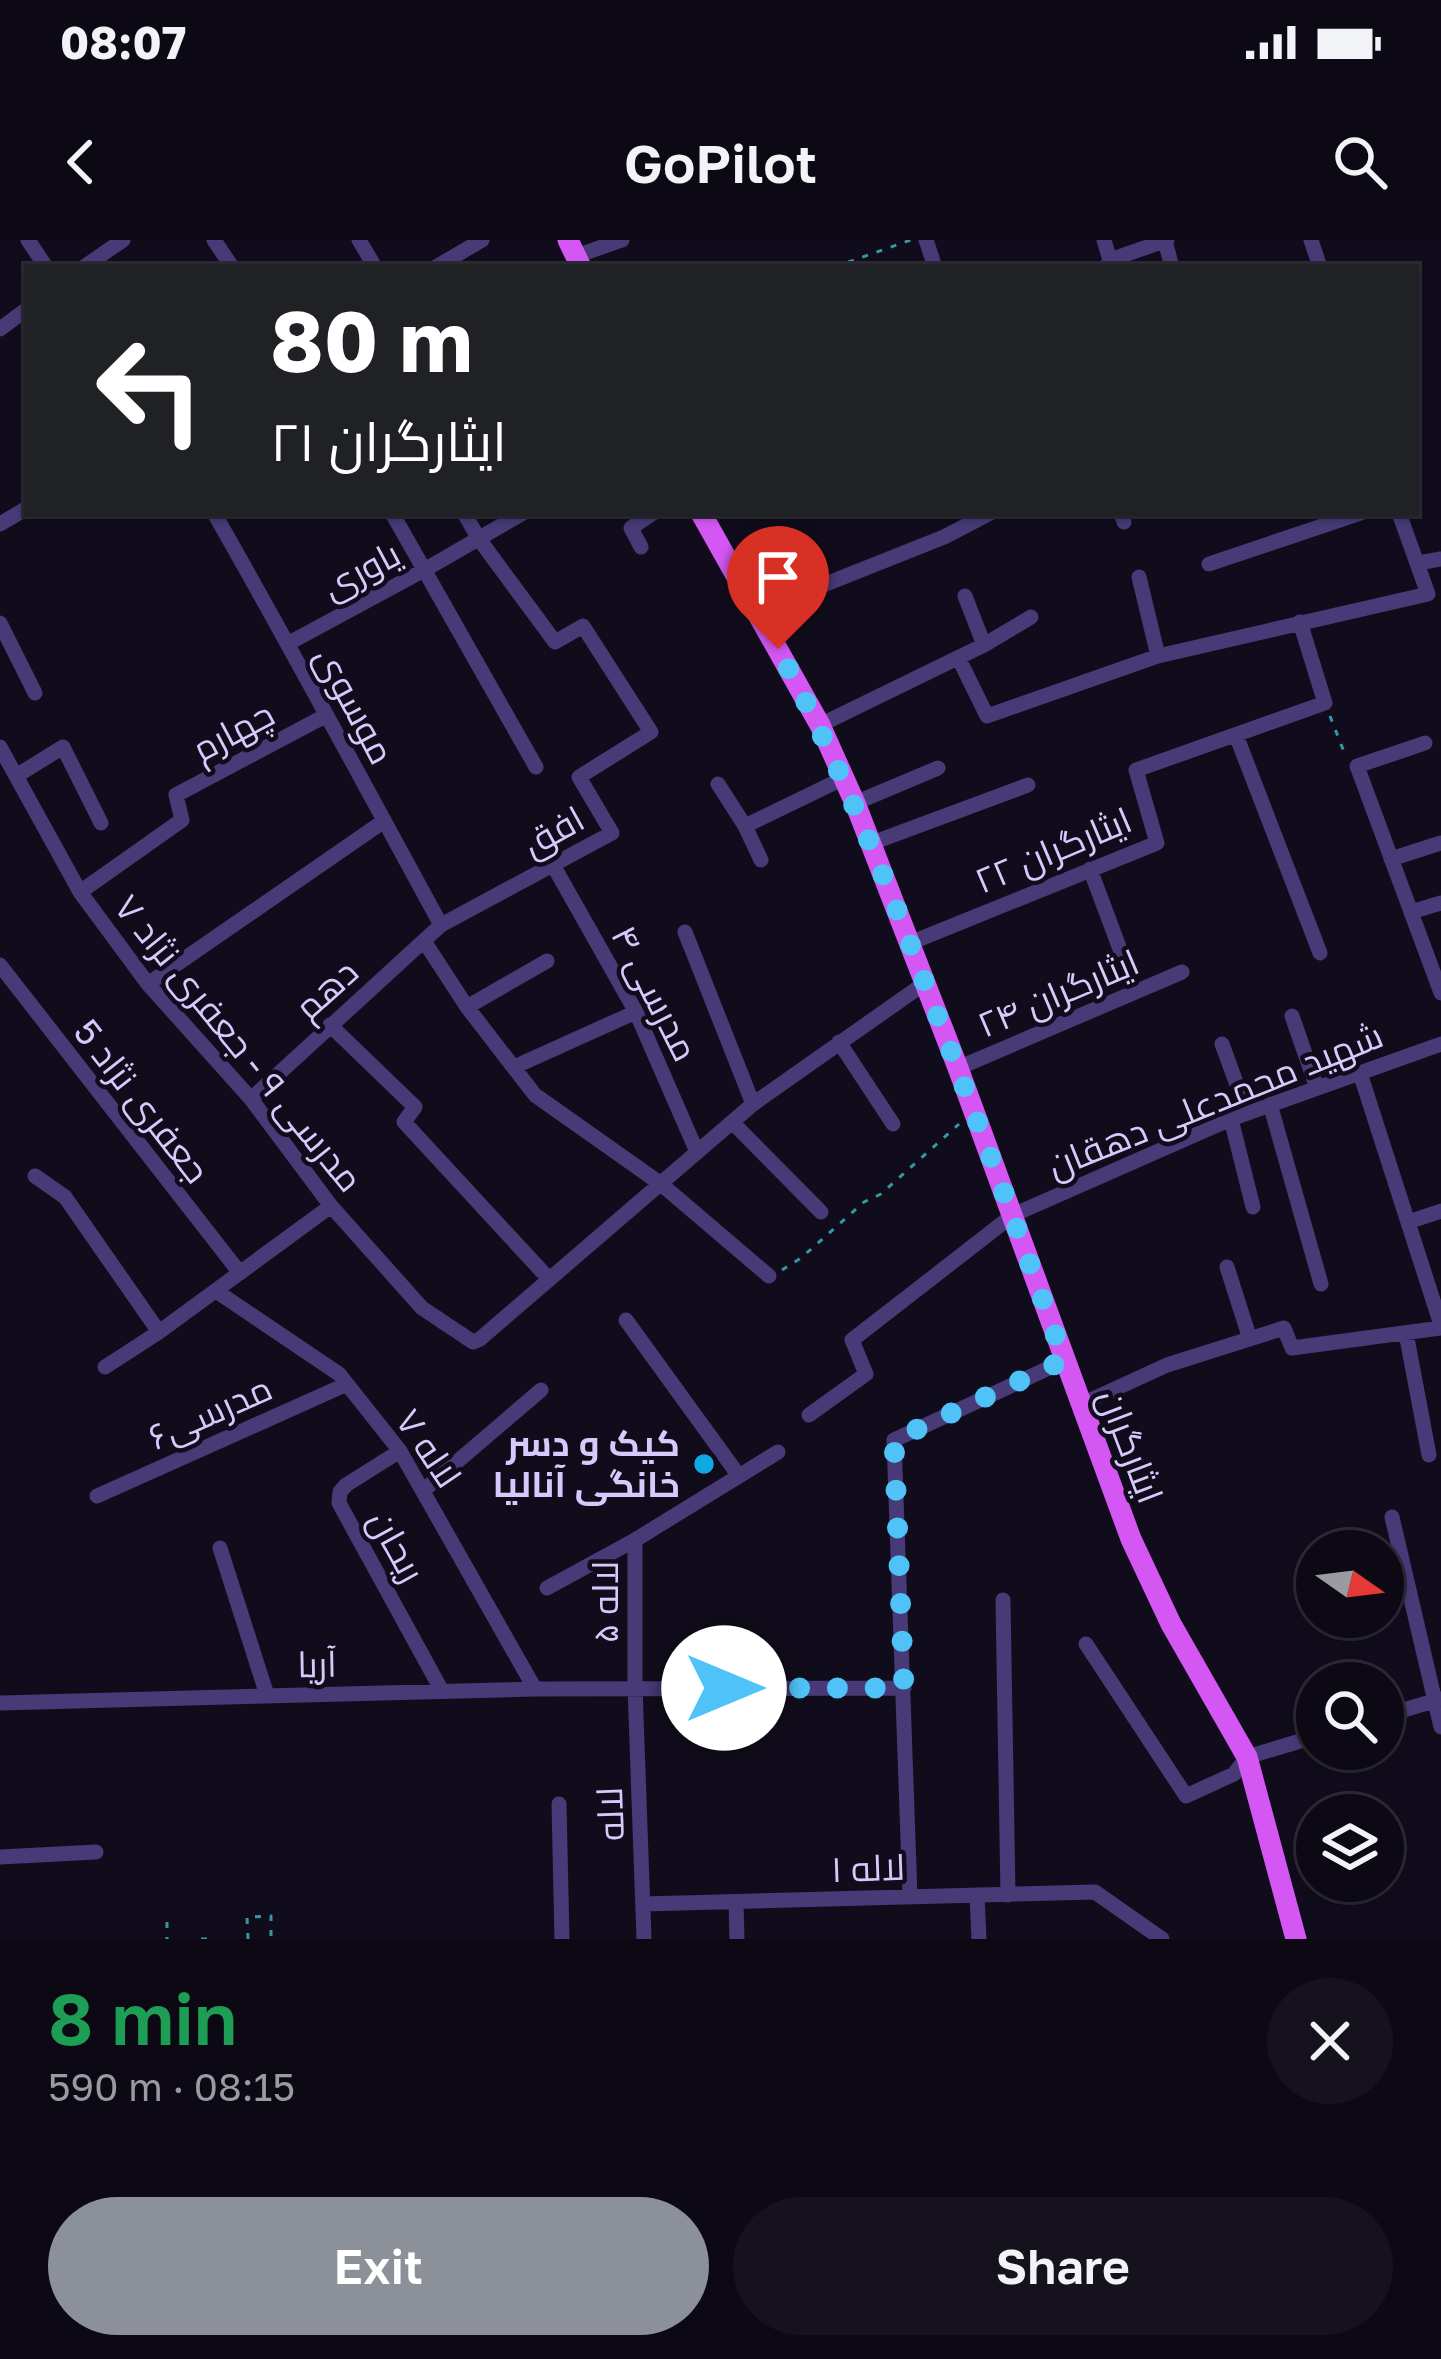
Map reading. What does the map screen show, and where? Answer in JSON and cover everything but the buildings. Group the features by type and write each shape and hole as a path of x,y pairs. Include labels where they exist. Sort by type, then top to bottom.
{"main road":[{"name":"ایثارگران","path":"703,516 820,725 872,843 1131,1539 1150,1583 1247,1757 1298,1938"}],"street":[{"path":"109,260 123,240"},
{"path":"441,264 482,240"},
{"path":"575,254 622,240"},
{"path":"1112,264 1166,240"},
{"name":"موسوی","path":"216,516 441,926"},
{"path":"394,516 536,767"},
{"path":"466,516 479,539"},
{"name":"یاوری","path":"289,644 518,516"},
{"path":"641,547 631,528 649,516"},
{"path":"758,611 944,537 984,516"},
{"path":"1208,564 1352,516"},
{"path":"959,659 987,716 1158,656 1428,594 1400,516"},
{"name":"افق","path":"441,926 612,832 579,777 651,733 583,626 555,642 479,539"},
{"path":"1418,562 1441,559"},
{"path":"1139,577 1158,656"},
{"path":"965,596 985,645"},
{"path":"820,725 959,659 1031,617"},
{"path":"1300,622 1325,704"},
{"path":"0,623 35,693"},
{"name":"ایثارگران ۲۲","path":"910,943 1157,843 1136,770 1325,704"},
{"name":"چهارم","path":"80,892 182,820 176,795 326,716"},
{"path":"1236,735 1319,953"},
{"path":"1425,743 1357,766 1441,993"},
{"name":"مدرسی ۹ - جعفری نژاد ۷","path":"0,746 80,892 148,984 251,1099 331,1206 422,1308 473,1342 549,1279"},
{"path":"16,776 63,747 101,823"},
{"path":"855,803 938,768"},
{"path":"745,826 844,778"},
{"path":"718,784 761,860"},
{"path":"872,843 1028,785"},
{"path":"148,984 384,821"},
{"path":"1391,860 1441,842"},
{"name":"مدرسی ۴","path":"553,865 636,1012 697,1152"},
{"path":"1090,869 1121,952"},
{"path":"1411,912 1441,903"},
{"name":"دهم","path":"251,1099 441,926"},
{"path":"685,932 753,1104"},
{"path":"424,941 467,1007 535,1095 662,1184 769,1276"},
{"path":"467,1007 547,961"},
{"name":"جعفری نژاد 5","path":"0,965 240,1273"},
{"name":"ایثارگران ۲۴","path":"958,1069 1181,972"},
{"path":"330,1025 415,1107 404,1122 549,1279 753,1104 925,983"},
{"path":"514,1067 636,1012"},
{"path":"1292,1016 1317,1088"},
{"path":"839,1042 893,1124"},
{"name":"شهید محمدعلی دهقان","path":"809,1415 866,1374 852,1340 1013,1215 1239,1115 1441,1044"},
{"path":"1222,1045 1239,1115 1253,1208"},
{"path":"1080,1405 1167,1365 1284,1328 1292,1348 1441,1327 1433,1272 1408,1222 1360,1073"},
{"path":"1270,1104 1322,1284"},
{"path":"732,1121 821,1212"},
{"path":"35,1176 65,1197 159,1332"},
{"path":"106,1367 331,1206"},
{"path":"1408,1222 1441,1211"},
{"path":"1227,1267 1250,1339"},
{"name":"لاله ۷","path":"216,1291 339,1374 400,1451 536,1689"},
{"path":"626,1320 739,1476"},
{"path":"1406,1333 1429,1455"},
{"path":"910,1897 894,1440 1064,1360"},
{"name":"مدرسی۶","path":"98,1496 347,1384"},
{"path":"424,1490 541,1390"},
{"name":"ریحان","path":"400,1451 346,1485 339,1504 442,1691"},
{"name":"لاله ۵","path":"635,1688 635,1540 778,1452"},
{"path":"1392,1517 1441,1727"},
{"path":"547,1588 635,1540"},
{"path":"220,1548 266,1695"},
{"path":"1003,1600 1008,1894"},
{"path":"1086,1644 1186,1796 1234,1774 1247,1757 1296,1742"},
{"name":"لاله","path":"635,1688 644,1939"},
{"name":"آریا","path":"1,1701 536,1689 904,1688"},
{"path":"1404,1710 1437,1700"},
{"path":"559,1804 562,1939"},
{"path":"0,1857 96,1852"},
{"name":"لاله ۱","path":"643,1904 1095,1892 1162,1939"},
{"path":"976,1895 979,1939"},
{"path":"736,1902 737,1939"}],"path":[{"path":"843,264 911,240"},
{"path":"1325,704 1344,756 1357,766"},
{"path":"769,1276 801,1258 864,1202 881,1194 974,1111"},
{"path":"248,1939 248,1917 271,1916 272,1939"},
{"path":"167,1922 167,1939"},
{"path":"201,1939 214,1939"}],"place":[{"name":"کیک و دسر خانگی آنالیا","path":"704,1464"}],"route":[{"path":"724,1688 904,1688 894,1440 1064,1360 872,843 820,725 778,649"}]}
